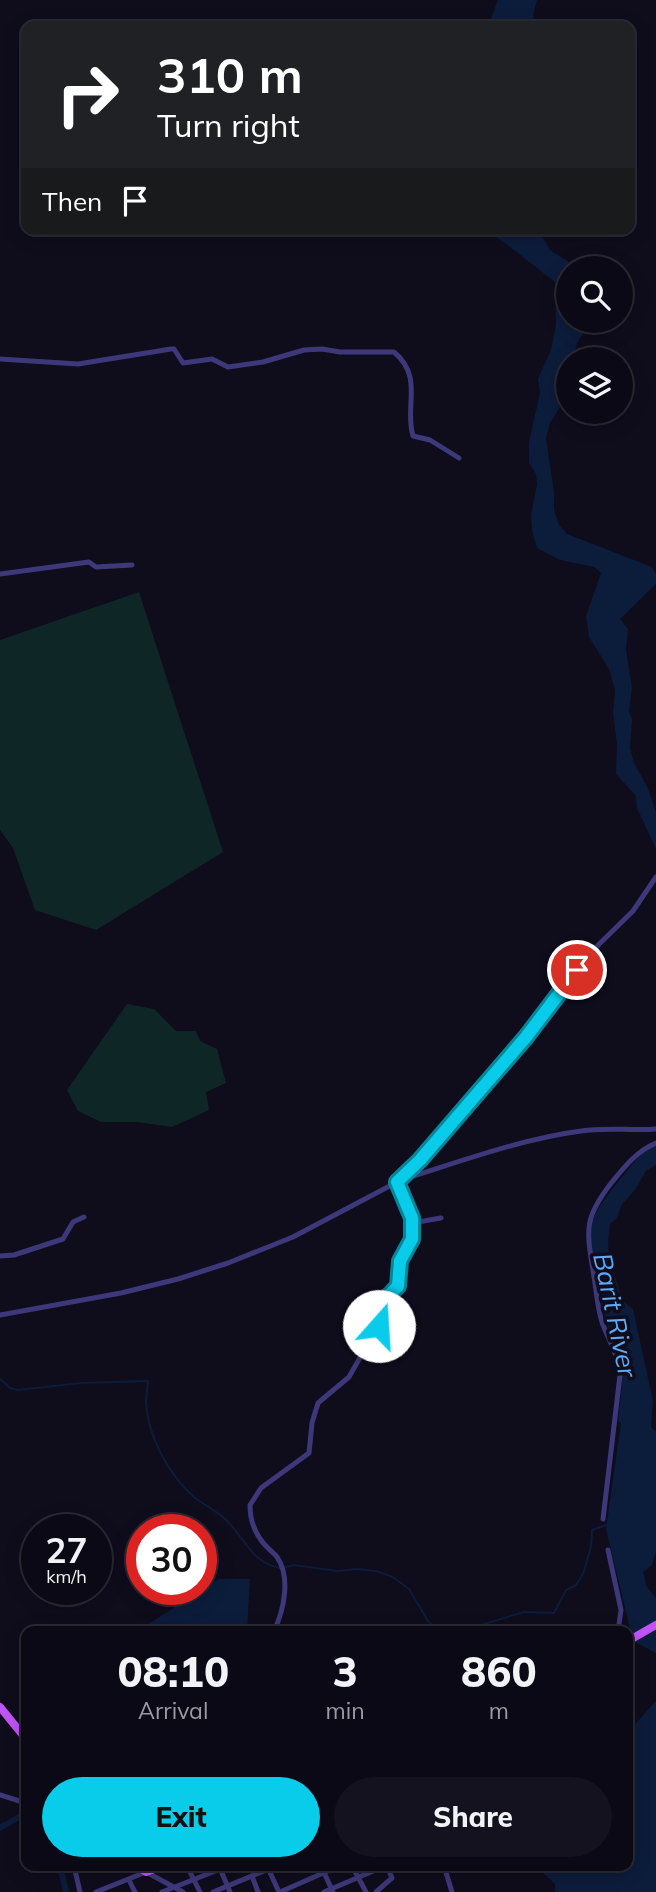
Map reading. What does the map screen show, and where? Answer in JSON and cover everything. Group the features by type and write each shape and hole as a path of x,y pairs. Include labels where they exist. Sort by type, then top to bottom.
{"main road":[{"path":"633,1638 656,1625"},
{"path":"0,1707 21,1733"}],"street":[{"path":"0,359 78,364 171,348 183,363 212,359 228,367 263,362 304,350 394,352 401,360 413,386 412,436 430,440 459,458"},
{"path":"0,574 89,562 96,567 132,565"},
{"path":"399,1181 526,1037 587,956 634,911 656,877"},
{"path":"0,1315 132,1290 228,1263 293,1237 399,1181 552,1135 584,1130 656,1129"},
{"path":"603,1519 620,1375 616,1353 603,1326 597,1303 587,1234 590,1217 621,1170 642,1149 656,1143"},
{"path":"276,1626 285,1596 281,1567 276,1555 254,1530 251,1503 261,1488 310,1451 312,1423 318,1403 348,1379 379,1326 377,1308 399,1283 400,1261 411,1244 412,1223 399,1181"},
{"path":"0,1256 14,1255 63,1239 73,1222 84,1217"},
{"path":"412,1223 441,1218"},
{"path":"608,1550 621,1609 619,1626"},
{"path":"0,1795 21,1801"},
{"path":"75,1871 80,1892"},
{"path":"190,1871 200,1892"},
{"path":"162,1892 212,1871"},
{"path":"222,1871 229,1889"},
{"path":"213,1892 229,1889 261,1871"},
{"path":"270,1871 279,1892 319,1871"},
{"path":"324,1871 332,1890"},
{"path":"354,1871 366,1892"},
{"path":"324,1892 374,1871"},
{"path":"376,1892 392,1878 388,1871"},
{"path":"446,1871 452,1892"},
{"path":"96,1892 146,1872 183,1892"},
{"path":"252,1876 258,1892"},
{"path":"129,1880 135,1892"}],"green space":[{"path":"139,592 223,852 96,930 35,910 13,848 0,830 0,640"},
{"path":"127,1004 154,1009 176,1031 196,1031 200,1041 217,1049 226,1083 206,1092 209,1110 172,1127 137,1122 101,1122 78,1111 67,1090"}],"water":[{"path":"498,0 537,0 533,15 535,21 491,21"},
{"path":"493,235 542,235 550,250 560,256 556,256 556,324 555,282"},
{"path":"556,324 556,333 584,333 576,347 556,347 556,414 546,438 554,509 559,525 567,534 652,567 656,574 656,584 620,619 628,629 626,649 632,688 629,711 632,720 630,748 656,812 656,849 637,808 636,796 616,774 617,745 613,713 615,690 609,669 589,637 586,616 601,573 594,567 560,560 537,548 532,531 531,514 537,485 536,474 529,463 529,442 540,393 538,379 551,350"},
{"name":"Barit River","path":"656,1145 656,1165 646,1171 635,1190 622,1204 617,1218 610,1224 608,1246 620,1299 633,1309 653,1401 651,1427 656,1432 656,1551 652,1565 643,1572 647,1587 656,1598 656,1653 633,1641 633,1626 629,1626 606,1529 621,1423 618,1421 621,1364 600,1302 600,1287 590,1242 597,1211 645,1151"},
{"path":"218,1579 250,1579 247,1626 146,1626 178,1605 217,1605"},
{"path":"656,1701 656,1892 555,1892 555,1884 541,1871 633,1871 633,1726"}],"waterway":[{"path":"0,1379 10,1388 18,1390 81,1383 148,1381 146,1403 151,1429 168,1467 194,1497 225,1519 263,1562 280,1568"},
{"path":"477,1626 524,1612 554,1613 566,1590 576,1585 583,1574 591,1547 592,1530 609,1524"},
{"path":"286,1567 293,1565 338,1571 357,1569 376,1571 393,1577 409,1589 433,1626"},
{"path":"0,1828 21,1817"},
{"path":"61,1871 66,1892"}],"route":[{"path":"379,1326 377,1308 398,1286 400,1261 412,1239 412,1218 397,1182 408,1174 526,1037 577,970"}]}
